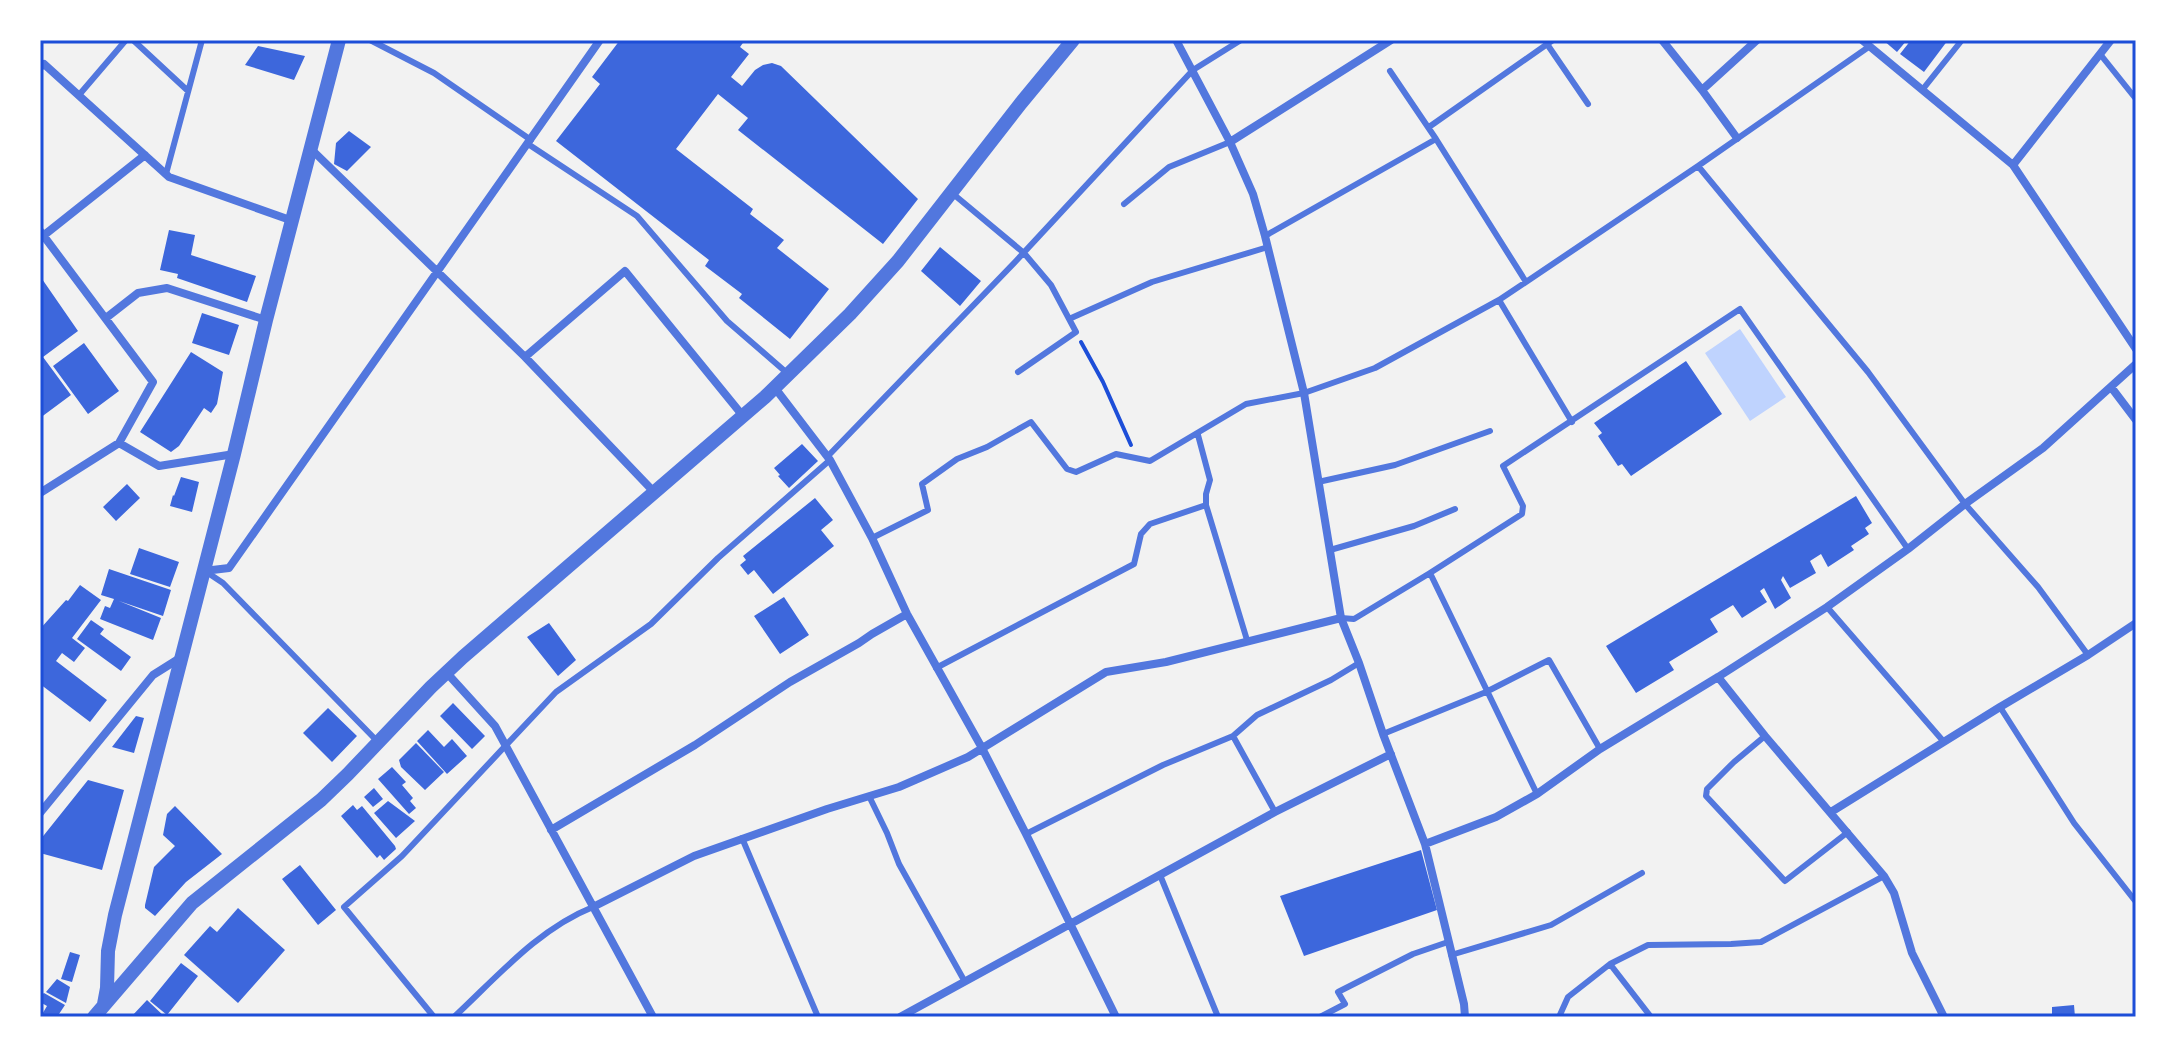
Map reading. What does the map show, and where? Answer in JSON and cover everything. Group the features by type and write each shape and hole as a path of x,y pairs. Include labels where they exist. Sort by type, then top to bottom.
{"street":[{"path":"104,1004 108,951 115,915 339,40"},
{"path":"204,571 229,568 600,40"},
{"path":"94,1017 192,903 321,800 446,672 789,375 898,261 1073,40"},
{"path":"1176,40 1230,142 1253,194 1269,247 1304,393 1341,618 1425,844 1465,1017"},
{"path":"1230,142 1391,40"},
{"path":"1662,40 1737,138"},
{"path":"1702,90 1757,40"},
{"path":"2013,165 2111,40"},
{"path":"1866,43 2013,165 2136,349"},
{"path":"40,67 44,64 166,174 293,221"},
{"path":"312,150 525,357 655,493"},
{"path":"40,493 119,443 153,382 42,233 145,155"},
{"path":"525,357 625,271 743,416"},
{"path":"106,318 138,293 167,288 266,320"},
{"path":"1425,844 1496,817 1537,794 1600,749 1827,607 2043,448 2136,364"},
{"path":"2111,387 2136,420"},
{"path":"775,388 829,458 872,538 907,614 982,748 1116,1017"},
{"path":"119,443 159,466 234,454"},
{"path":"551,830 695,745 790,682 907,614"},
{"path":"593,907 694,856 899,787 968,757 1106,672 1166,662 1341,618"},
{"path":"1831,812 2136,623"},
{"path":"40,813 153,675 181,658"},
{"path":"446,672 495,726 653,1017"},
{"path":"1718,677 1884,876 1894,893 1912,953 1944,1017"},
{"path":"900,1017 1275,812 1391,754"}],"lane":[{"path":"79,95 126,40"},
{"path":"133,40 188,91"},
{"path":"166,174 202,40"},
{"path":"370,40 434,73 637,216 727,321 789,375"},
{"path":"434,1017 344,907 402,856 556,692 651,624 718,558 829,458 1193,70 1241,40"},
{"path":"1923,89 1962,40"},
{"path":"1429,127 1550,42 1588,104"},
{"path":"872,538 928,510 922,484 957,459 987,447 1031,422 1067,469 1076,472 1116,454 1150,461 1246,404 1304,393 1375,368 1499,300 1698,166 1866,43"},
{"path":"2100,54 2136,99"},
{"path":"1390,71 1429,127 1526,282"},
{"path":"1265,236 1436,139"},
{"path":"1124,204 1169,167 1230,142"},
{"path":"1698,166 1868,372 1965,504 2038,587 2088,655"},
{"path":"952,193 1024,253 1051,285 1076,332 1018,372"},
{"path":"1069,319 1152,282 1269,247"},
{"path":"1499,300 1572,422"},
{"path":"1341,618 1354,619 1522,514 1523,506 1503,466 1740,309 1908,549"},
{"path":"1318,482 1395,465 1490,431"},
{"path":"1198,435 1210,480 1206,505 1247,640"},
{"path":"936,668 1134,564 1141,534 1150,524 1206,505"},
{"path":"1330,550 1414,526 1455,509"},
{"path":"204,571 223,583 378,742"},
{"path":"1430,573 1537,794"},
{"path":"1827,607 1944,742"},
{"path":"1383,734 1486,692 1549,660 1600,749"},
{"path":"1026,834 1163,765 1233,736 1257,715 1331,680 1359,663"},
{"path":"2000,707 2074,823 2136,902"},
{"path":"1233,736 1275,812"},
{"path":"1765,736 1707,789 1706,796 1785,881 1848,832"},
{"path":"869,796 899,864 965,982"},
{"path":"742,838 818,1017"},
{"path":"1451,955 1551,925 1642,873"},
{"path":"1160,875 1218,1017"},
{"path":"1559,1017 1568,997 1610,964 1648,945 1761,942 1884,876"},
{"path":"454,1017 534,941 593,907"},
{"path":"1320,1017 1345,1004 1338,992 1413,954 1448,942"},
{"path":"1610,964 1651,1017"}],"path":[{"path":"1076,332 1103,382 1137,459"}],"water":[{"path":"1740,329 1786,397 1750,421 1705,353"}],"building":[{"path":"620,40 745,40 740,47 749,54 731,77 742,86 763,65 772,63 781,66 918,199 883,244 738,130 748,118 718,94 676,149 753,209 750,214 784,240 777,248 829,289 790,339 739,298 742,294 705,266 709,260 556,141 600,84 592,77"},
{"path":"1883,40 1907,40 1897,52"},
{"path":"1911,40 1948,40 1924,72 1900,54"},
{"path":"258,46 305,56 294,80 245,65"},
{"path":"349,131 371,147 347,171 334,164 336,143"},
{"path":"169,230 195,235 191,255 256,276 247,302 177,278 178,274 160,270"},
{"path":"940,247 981,281 960,306 921,271"},
{"path":"40,276 78,331 43,357 71,395 40,418"},
{"path":"202,313 239,325 229,355 192,343"},
{"path":"84,343 119,391 88,414 53,366"},
{"path":"191,352 223,372 217,404 211,413 204,408 179,446 171,452 140,432"},
{"path":"1686,361 1722,414 1631,476 1622,464 1618,466 1598,436 1602,433 1594,423"},
{"path":"802,444 818,461 789,488 774,468"},
{"path":"181,477 199,482 192,512 170,506"},
{"path":"127,484 140,498 116,521 103,507"},
{"path":"1856,496 1872,523 1865,528 1869,534 1851,546 1854,550 1828,567 1821,554 1810,561 1816,573 1790,588 1783,576 1781,580 1791,598 1775,609 1764,588 1760,591 1767,602 1742,618 1733,605 1710,619 1718,632 1669,662 1674,670 1636,693 1606,646"},
{"path":"815,498 833,520 821,530 834,546 773,594 754,570 748,575 740,565 746,560 743,556"},
{"path":"139,548 179,562 170,587 130,574"},
{"path":"109,569 171,590 163,616 119,601 161,618 153,640 100,619 105,606 110,608 114,599 101,595"},
{"path":"80,585 101,600 72,638 85,648 74,662 62,653 56,661 107,700 90,722 40,684 40,629"},
{"path":"784,597 809,635 780,654 754,616"},
{"path":"91,620 104,629 100,634 131,657 121,671 77,639"},
{"path":"549,623 576,660 558,676 527,637"},
{"path":"453,703 485,736 472,749 440,716"},
{"path":"328,708 357,736 332,762 303,733"},
{"path":"136,716 144,718 134,753 112,747"},
{"path":"428,730 444,747 452,739 467,756 447,774 417,741"},
{"path":"416,743 444,772 425,790 401,767 399,760"},
{"path":"392,767 406,782 402,785 413,798 410,801 416,808 409,814 378,779"},
{"path":"88,780 124,790 102,870 40,853 40,840"},
{"path":"374,788 383,799 373,807 364,797"},
{"path":"388,801 415,821 396,838 374,813"},
{"path":"353,805 357,810 362,806 395,846 396,849 384,860 380,855 377,858 341,816"},
{"path":"175,806 222,854 186,882 155,916 145,905 154,867 175,846 163,835 167,814"},
{"path":"1421,850 1437,910 1304,956 1280,896"},
{"path":"300,865 336,910 318,925 282,879"},
{"path":"238,908 285,950 238,1003 184,955 210,926 217,932"},
{"path":"70,952 80,955 72,982 61,979"},
{"path":"181,963 198,976 167,1015 150,1001"},
{"path":"57,979 70,987 66,1003 46,992"},
{"path":"44,993 65,1005 57,1017 41,1016 47,1006 40,1002 40,996"},
{"path":"147,1000 165,1017 131,1017"},
{"path":"2074,1005 2075,1017 2052,1017 2052,1007"}]}
